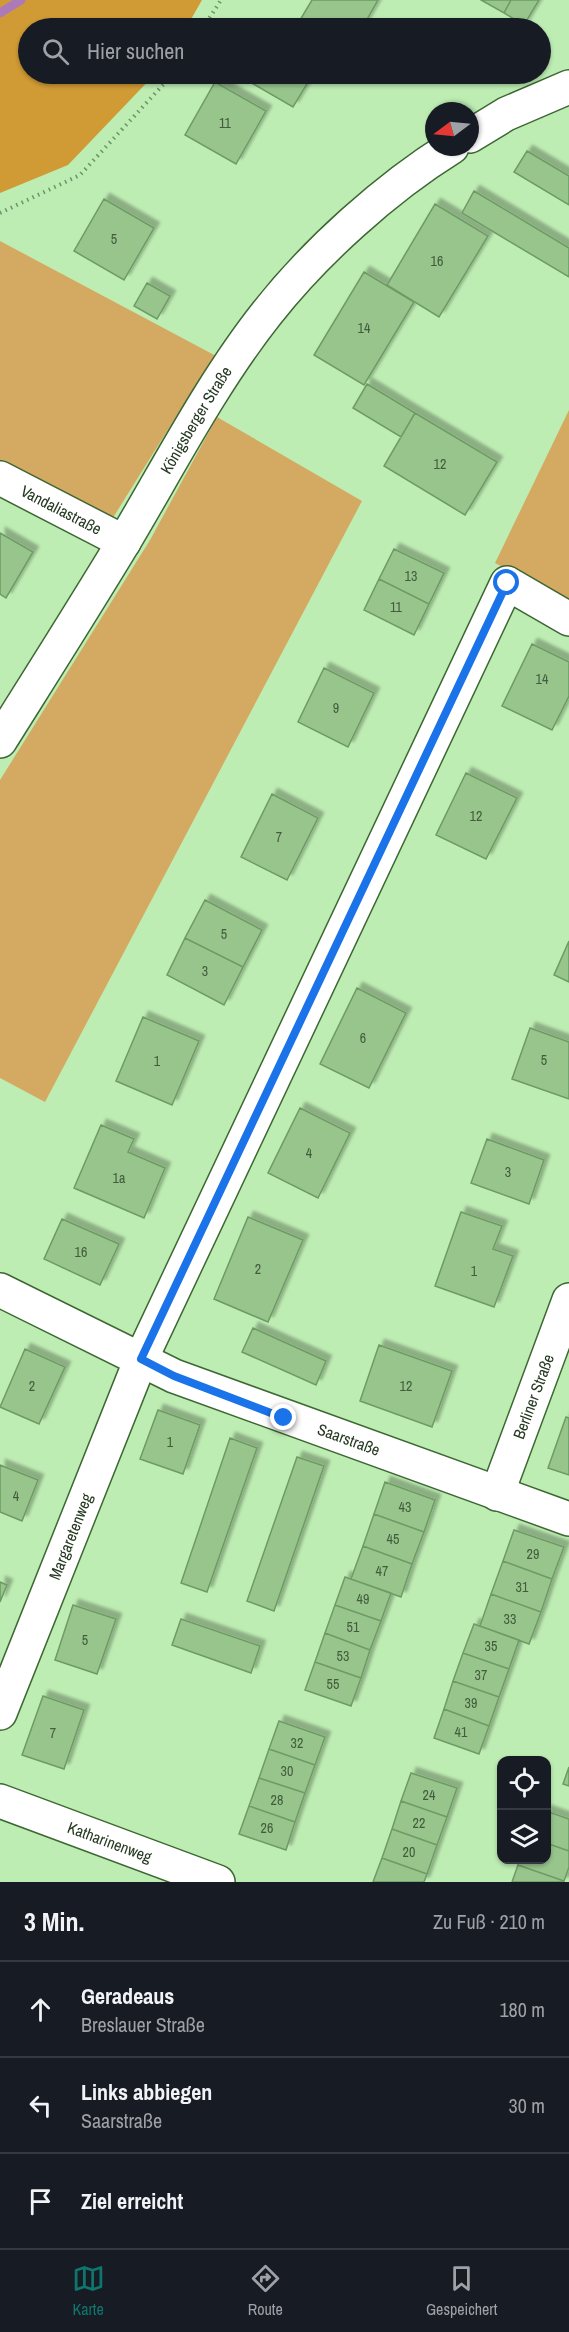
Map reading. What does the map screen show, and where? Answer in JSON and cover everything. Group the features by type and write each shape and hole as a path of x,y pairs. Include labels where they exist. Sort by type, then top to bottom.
{"street":[{"path":"479,130 506,114 569,87"},
{"name":"Königsberger Straße","path":"0,741 124,542 194,420 266,314 322,249 440,156"},
{"name":"Vandaliastraße","path":"0,478 124,542"},
{"name":"Margaretenweg","path":"0,1713 141,1359 507,583 569,619"},
{"name":"Saarstraße","path":"0,1290 174,1376 284,1418 569,1519"},
{"name":"Berliner Straße","path":"497,1494 567,1310"},
{"name":"Katharinenweg","path":"0,1802 218,1882"}],"path":[{"path":"209,18 220,0"},
{"path":"0,213 80,175 165,84"}],"shaded area":[{"path":"0,0 202,0 192,18 18,18 18,84 145,84 68,165 0,193"},
{"path":"0,241 218,357 187,399 111,521 0,463"},
{"path":"569,410 569,602 495,563"},
{"path":"217,417 362,501 45,1102 0,1078 0,780 150,540"}],"building":[{"path":"312,0 378,0 368,18 301,18"},
{"path":"481,0 511,0 504,13"},
{"path":"511,0 539,0 528,18 512,18 504,13"},
{"path":"214,84 219,84 266,111 236,164 185,135"},
{"path":"253,84 307,84 293,107"},
{"path":"527,151 569,176 569,205 514,172"},
{"path":"474,191 569,248 569,277 462,213"},
{"path":"104,199 154,228 124,280 74,251"},
{"path":"435,204 488,236 439,317 387,285"},
{"path":"364,272 414,302 364,385 314,355"},
{"path":"147,283 170,296 157,319 134,306"},
{"path":"367,384 415,413 401,437 353,408"},
{"path":"415,413 497,462 465,515 384,466"},
{"path":"0,533 33,552 6,598 0,594"},
{"path":"394,549 444,573 429,604 379,579"},
{"path":"379,579 429,604 414,635 364,610"},
{"path":"532,644 569,662 569,696 552,730 502,706"},
{"path":"324,668 374,693 348,747 298,722"},
{"path":"466,773 517,798 486,859 436,835"},
{"path":"272,794 318,818 287,880 241,857"},
{"path":"205,900 262,930 243,967 185,938"},
{"path":"185,938 243,967 224,1005 167,975"},
{"path":"569,941 569,982 554,975"},
{"path":"357,988 406,1013 369,1088 320,1064"},
{"path":"143,1017 199,1041 172,1105 116,1081"},
{"path":"530,1028 569,1042 569,1099 512,1079"},
{"path":"300,1108 350,1133 318,1198 268,1173"},
{"path":"101,1125 134,1139 128,1152 165,1168 144,1218 74,1188"},
{"path":"487,1139 544,1160 529,1204 471,1183"},
{"path":"461,1212 502,1226 493,1249 513,1256 494,1307 435,1286"},
{"path":"248,1217 303,1240 268,1322 214,1299"},
{"path":"62,1219 119,1244 100,1285 44,1259"},
{"path":"253,1328 326,1361 316,1385 242,1352"},
{"path":"379,1345 452,1371 432,1427 360,1401"},
{"path":"25,1349 65,1367 39,1424 0,1407"},
{"path":"158,1410 200,1425 183,1474 140,1459"},
{"path":"566,1417 569,1418 569,1475 548,1468"},
{"path":"230,1438 257,1448 207,1592 181,1583"},
{"path":"297,1457 324,1466 274,1611 247,1601"},
{"path":"0,1465 38,1480 22,1521 0,1512"},
{"path":"385,1482 435,1500 424,1532 374,1514"},
{"path":"374,1514 424,1532 412,1564 363,1546"},
{"path":"514,1530 564,1547 552,1579 503,1561"},
{"path":"363,1546 412,1564 401,1597 351,1579"},
{"path":"503,1561 552,1579 541,1612 491,1594"},
{"path":"345,1577 391,1593 381,1621 335,1605"},
{"path":"0,1582 7,1585 0,1602"},
{"path":"491,1594 541,1612 529,1644 480,1626"},
{"path":"73,1605 116,1619 97,1674 55,1660"},
{"path":"335,1605 381,1621 370,1650 325,1633"},
{"path":"181,1619 260,1646 251,1673 172,1645"},
{"path":"474,1624 519,1640 509,1669 463,1653"},
{"path":"325,1633 370,1650 361,1678 315,1662"},
{"path":"463,1653 509,1669 499,1697 453,1681"},
{"path":"315,1662 361,1678 351,1706 305,1690"},
{"path":"453,1681 499,1697 489,1726 444,1709"},
{"path":"43,1696 84,1710 64,1769 22,1755"},
{"path":"444,1709 489,1726 479,1754 434,1738"},
{"path":"279,1721 325,1737 315,1765 269,1749"},
{"path":"269,1749 315,1765 305,1793 259,1778"},
{"path":"569,1767 569,1786 563,1784"},
{"path":"411,1773 457,1788 447,1817 401,1801"},
{"path":"259,1778 305,1793 295,1822 249,1806"},
{"path":"401,1801 447,1817 437,1845 392,1829"},
{"path":"249,1806 295,1822 286,1850 239,1834"},
{"path":"551,1813 569,1819 569,1851 551,1845"},
{"path":"392,1829 437,1845 427,1874 382,1858"},
{"path":"551,1845 569,1851 569,1867 564,1881 518,1865 551,1864"},
{"path":"382,1858 427,1874 424,1882 373,1882"},
{"path":"518,1865 564,1881 564,1882 512,1882"}],"waterway":[{"path":"0,13 21,0"}],"route":[{"path":"284,1418 174,1376 141,1359 507,583"}]}
